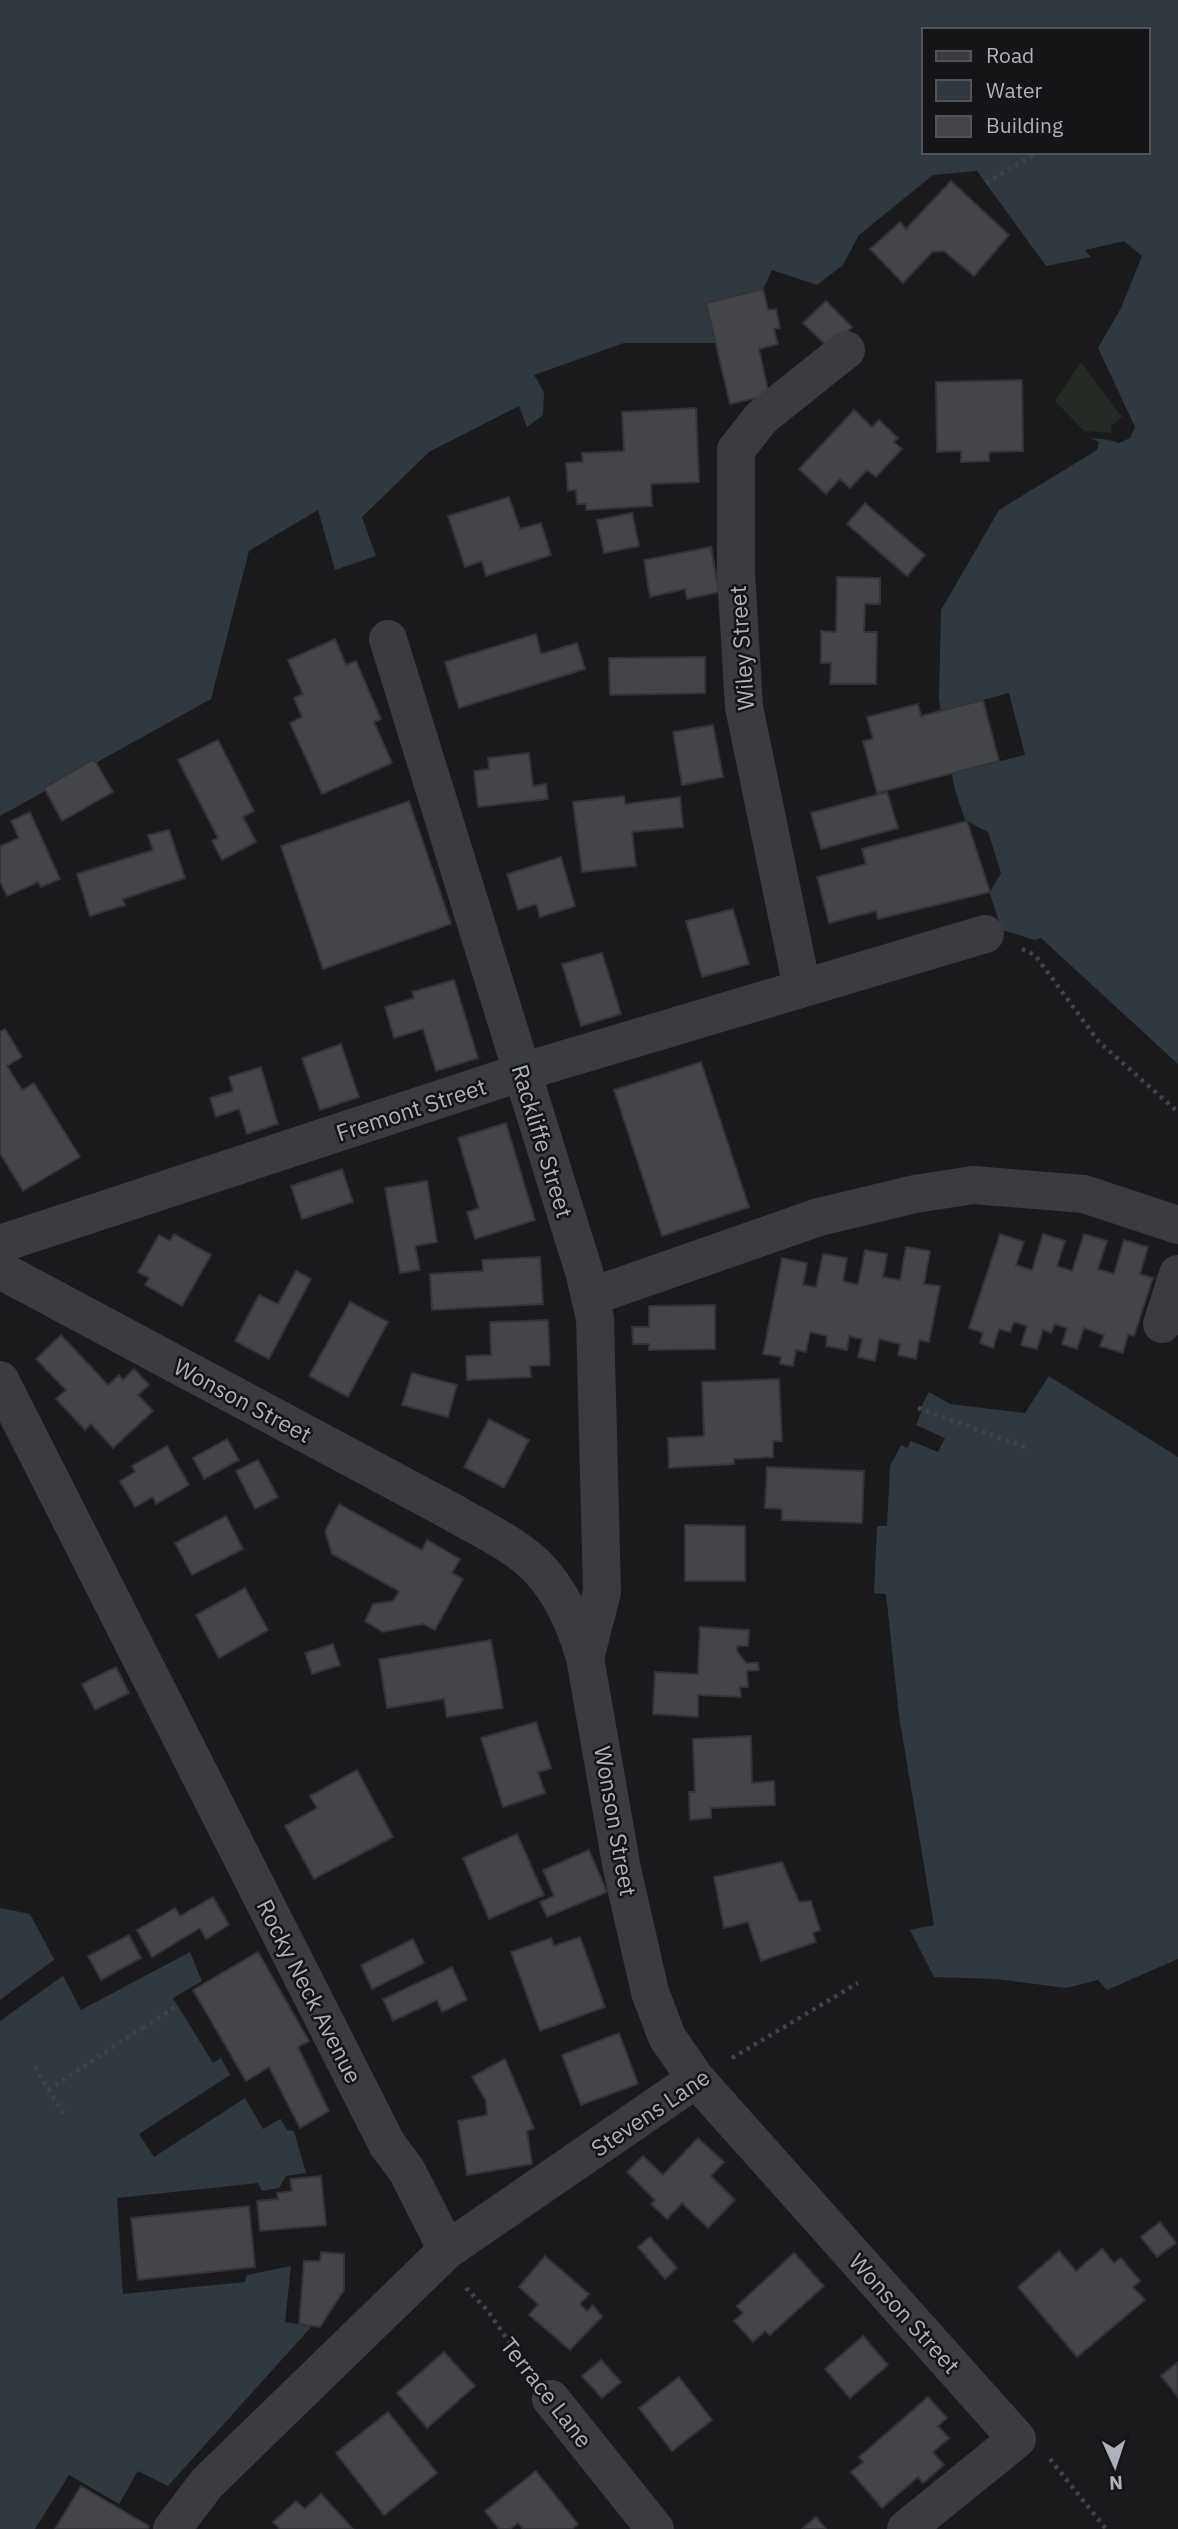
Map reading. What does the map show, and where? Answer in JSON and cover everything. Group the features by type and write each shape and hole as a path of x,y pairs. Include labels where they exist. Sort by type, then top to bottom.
{"street":[{"name":"Wiley Street","path":"802,988 744,706 736,573 736,450 761,418 846,350"},
{"name":"Rackliffe Street","path":"388,639 595,1318 599,1388 602,1592 585,1658"},
{"name":"Fremont Street","path":"0,1244 522,1072 985,934"},
{"path":"590,1297 819,1217 915,1194 973,1185 1084,1194 1178,1225"},
{"name":"Wonson Street","path":"0,1269 454,1513 526,1556 562,1597 577,1628 585,1658 622,1869 650,1992 667,2038 696,2079 1017,2439"},
{"path":"1162,1324 1178,1274"},
{"name":"Rocky Neck Avenue","path":"0,1380 387,2144 407,2171 447,2250"},
{"name":"Stevens Lane","path":"447,2250 696,2079"},
{"path":"172,2529 207,2483 447,2250"},
{"name":"Terrace Lane","path":"551,2399 655,2529"},
{"path":"906,2529 1017,2439"}],"path":[{"path":"986,183 1036,154"},
{"path":"985,934 1035,955 1099,1042 1178,1112"},
{"path":"918,1408 1026,1447"},
{"name":"Stevens Lane","path":"696,2079 858,1983"},
{"path":"48,2090 178,2005"},
{"path":"138,2031 145,2026"},
{"path":"34,2067 63,2113"},
{"name":"Terrace Lane","path":"447,2250 466,2289 488,2311 512,2352 551,2399"},
{"path":"1017,2439 1049,2458 1106,2529"}],"shaded area":[{"path":"1081,362 1120,415 1124,415 1111,426 1112,433 1084,431 1055,401"}],"water":[{"path":"0,0 1178,0 1178,1064 1041,938 1035,940 1002,930 955,790 939,698 941,610 999,510 1080,435 1119,443 1130,438 1135,427 1098,348 1121,308 1142,256 1124,241 1085,250 1091,257 1046,266 977,171 933,175 859,235 843,265 817,285 772,270 763,289 716,343 624,343 534,375 544,392 543,415 527,427 519,406 429,452 362,517 376,556 335,570 318,510 249,551 211,699 0,816"},
{"path":"1036,1368 1178,1457 1178,1959 1107,1990 1098,1980 1066,1988 996,1979 934,1977 910,1930 934,1925 899,1716 886,1594 874,1593 877,1526 887,1526 890,1466 929,1392 1020,1398"},
{"path":"0,1908 30,1914 81,2010 190,1952 202,1981 287,2130 294,2131 306,2173 327,2202 312,2326 168,2486 138,2471 119,2504 69,2475 35,2529 0,2529"}],"pier":[{"path":"1078,432 1099,442 1097,450 999,510"},
{"path":"1009,693 1025,755 948,774 937,712"},
{"path":"967,821 988,832 1001,873 990,892"},
{"path":"1033,1366 1049,1376 1025,1413 950,1404 929,1392 929,1388 1018,1395"},
{"path":"918,1408 922,1410 916,1425 945,1438 938,1452 911,1441 907,1448 901,1445"},
{"path":"55,1959 64,1975 0,2021 0,2000"},
{"path":"202,1981 282,2118 263,2129 245,2098 154,2157 139,2134 230,2075 221,2058 213,2063 173,1998"},
{"path":"306,2173 327,2202 330,2299 316,2327 285,2322 291,2266 247,2275 245,2282 123,2294 117,2198 258,2183 262,2191 279,2188 286,2176"}],"building":[{"path":"951,181 1009,235 974,276 944,251 932,252 903,283 870,249 900,222 906,229"},
{"path":"763,289 768,310 776,309 780,328 774,329 778,344 759,349 769,395 730,404 706,303"},
{"path":"826,301 852,327 830,349 803,323"},
{"path":"1022,380 1023,451 989,452 989,461 961,462 961,451 937,452 936,382"},
{"path":"696,408 699,482 651,484 652,506 586,510 586,504 577,504 576,490 568,491 566,463 583,462 582,453 624,451 622,412"},
{"path":"854,410 872,427 879,420 898,438 894,442 902,449 876,477 867,470 850,488 840,479 826,494 799,469"},
{"path":"509,497 520,529 541,523 551,555 486,576 482,561 465,567 448,516"},
{"path":"865,503 925,555 907,576 847,524"},
{"path":"632,513 639,546 604,553 597,520"},
{"path":"711,547 719,592 687,599 685,589 650,597 644,560"},
{"path":"837,577 880,578 880,604 865,604 864,632 877,632 876,684 830,684 831,663 821,663 821,631 836,632"},
{"path":"536,634 541,654 577,643 585,669 459,708 445,662"},
{"path":"335,639 346,665 356,661 381,719 374,722 392,763 322,794 290,723 302,717 294,698 303,694 288,660"},
{"path":"705,657 705,693 610,695 609,658"},
{"path":"983,700 999,761 877,793 863,741 873,739 867,717 918,704 921,716"},
{"path":"713,725 723,777 682,785 673,732"},
{"path":"218,740 254,811 243,817 256,842 222,860 212,841 218,838 178,760"},
{"path":"529,753 533,786 546,784 548,799 478,807 474,771 489,769 488,758"},
{"path":"94,759 113,792 62,821 44,788"},
{"path":"887,792 898,828 821,849 811,813"},
{"path":"624,796 625,804 680,797 683,827 632,832 636,866 582,872 573,802"},
{"path":"409,801 451,924 323,969 281,846"},
{"path":"30,812 60,879 41,887 38,882 7,896 0,881 0,846 19,838 11,821"},
{"path":"967,821 990,892 878,919 876,911 829,923 817,877 866,864 862,849"},
{"path":"169,830 185,878 123,899 125,905 90,916 77,874 153,850 148,835"},
{"path":"561,857 575,906 540,917 536,904 518,910 507,874"},
{"path":"733,909 749,964 702,977 686,921"},
{"path":"602,953 621,1014 581,1026 562,964"},
{"path":"454,980 478,1058 436,1071 423,1029 394,1038 385,1007 414,998 412,992"},
{"path":"5,1029 22,1057 7,1066 22,1090 34,1083 80,1157 23,1191 0,1153 0,1032"},
{"path":"341,1044 359,1097 320,1110 302,1058"},
{"path":"701,1062 749,1207 662,1236 614,1090"},
{"path":"261,1067 278,1124 247,1134 239,1109 216,1117 210,1098 233,1091 229,1077"},
{"path":"506,1123 535,1220 475,1239 467,1212 479,1208 458,1138"},
{"path":"342,1169 353,1202 302,1219 291,1186"},
{"path":"427,1181 437,1242 415,1246 420,1270 400,1273 385,1188"},
{"path":"174,1234 211,1255 182,1306 145,1285 149,1278 138,1272 159,1235 170,1241"},
{"path":"1000,1234 1024,1242 1016,1265 1032,1270 1043,1234 1065,1241 1057,1266 1072,1271 1084,1234 1107,1241 1098,1269 1114,1274 1124,1240 1148,1247 1140,1274 1153,1278 1134,1336 1128,1334 1123,1353 1100,1346 1104,1335 1084,1328 1077,1349 1062,1344 1067,1328 1055,1324 1051,1333 1043,1330 1037,1349 1021,1345 1027,1326 1014,1322 1010,1332 999,1329 993,1348 980,1343 983,1333 969,1328"},
{"path":"906,1247 930,1251 924,1284 940,1286 929,1342 919,1340 916,1359 898,1355 900,1344 879,1339 875,1361 858,1357 862,1339 849,1336 847,1350 826,1346 827,1336 810,1332 806,1352 796,1350 793,1366 780,1364 781,1357 763,1354 782,1258 807,1263 803,1285 816,1287 823,1254 847,1258 843,1281 858,1285 865,1250 887,1254 883,1277 900,1280"},
{"path":"540,1257 543,1304 432,1310 430,1274 483,1271 482,1260"},
{"path":"296,1271 311,1279 269,1359 235,1341 259,1295 278,1304"},
{"path":"350,1302 388,1322 348,1397 309,1376"},
{"path":"715,1305 715,1349 649,1350 649,1344 633,1344 632,1327 649,1327 649,1306"},
{"path":"548,1320 550,1365 530,1366 531,1377 467,1380 466,1356 491,1355 490,1322"},
{"path":"61,1335 108,1385 119,1375 123,1380 134,1369 149,1385 138,1395 153,1411 113,1448 91,1424 85,1430 56,1399 66,1390 36,1359"},
{"path":"412,1373 457,1385 448,1417 402,1405"},
{"path":"779,1379 782,1441 773,1441 773,1457 734,1459 734,1464 669,1468 668,1438 704,1436 702,1382"},
{"path":"489,1419 529,1440 504,1488 464,1467"},
{"path":"227,1439 239,1460 204,1479 193,1458"},
{"path":"167,1446 189,1485 156,1504 153,1497 135,1507 120,1481 135,1472 132,1466"},
{"path":"258,1460 278,1497 255,1509 236,1471"},
{"path":"767,1467 864,1471 862,1523 782,1520 782,1509 765,1508"},
{"path":"339,1504 422,1550 427,1540 460,1559 452,1573 463,1579 435,1630 423,1624 383,1632 365,1621 373,1604 393,1601 399,1591 332,1554 325,1531"},
{"path":"226,1516 243,1549 192,1575 175,1543"},
{"path":"685,1525 745,1526 745,1581 685,1581"},
{"path":"245,1588 268,1630 219,1658 196,1615"},
{"path":"700,1627 749,1630 748,1646 737,1646 737,1651 746,1663 758,1663 759,1670 747,1671 748,1687 740,1687 741,1697 698,1695 698,1717 653,1714 655,1672 698,1674"},
{"path":"491,1640 503,1708 447,1717 444,1699 387,1708 379,1659"},
{"path":"333,1644 340,1665 312,1674 305,1653"},
{"path":"116,1667 129,1693 95,1710 82,1684"},
{"path":"536,1722 551,1768 538,1772 545,1793 503,1807 481,1738"},
{"path":"751,1736 752,1783 774,1781 775,1805 711,1808 711,1818 690,1820 689,1792 695,1792 693,1739"},
{"path":"357,1770 393,1837 314,1879 285,1826 317,1808 310,1796"},
{"path":"517,1834 544,1895 489,1919 463,1858"},
{"path":"589,1850 607,1892 547,1917 540,1902 554,1896 543,1870"},
{"path":"782,1862 799,1902 811,1901 820,1930 813,1933 816,1942 761,1961 748,1922 724,1928 714,1877"},
{"path":"213,1897 229,1925 206,1939 200,1928 152,1957 137,1930 175,1908 180,1916"},
{"path":"129,1935 141,1958 101,1980 88,1956"},
{"path":"580,1937 605,2007 540,2031 511,1952 551,1938 554,1946"},
{"path":"413,1939 424,1963 372,1989 361,1965"},
{"path":"258,1952 309,2041 298,2047 329,2111 300,2128 269,2067 246,2081 193,1990"},
{"path":"452,1967 467,2000 442,2012 437,2000 393,2021 383,1999"},
{"path":"619,2033 638,2084 581,2105 562,2055"},
{"path":"505,2059 534,2128 527,2131 532,2164 467,2175 458,2121 487,2115 486,2101 472,2077"},
{"path":"698,2138 724,2162 711,2176 735,2200 708,2228 682,2203 667,2219 651,2204 655,2200 627,2172 643,2156 663,2175"},
{"path":"321,2176 326,2225 260,2231 257,2201 278,2199 277,2193 292,2191 290,2179"},
{"path":"249,2206 255,2267 138,2280 131,2218"},
{"path":"1160,2222 1176,2243 1157,2257 1141,2237"},
{"path":"650,2237 677,2268 665,2279 638,2247"},
{"path":"1102,2249 1114,2263 1121,2258 1140,2281 1133,2287 1145,2300 1077,2357 1018,2287 1059,2251 1076,2271"},
{"path":"321,2252 344,2254 344,2290 320,2327 299,2324 304,2261 320,2261"},
{"path":"794,2253 824,2286 770,2335 765,2331 753,2342 734,2321 743,2313 737,2306"},
{"path":"545,2256 589,2294 580,2304 587,2311 593,2305 602,2317 570,2350 529,2315 538,2304 519,2287"},
{"path":"863,2336 888,2365 850,2398 825,2369"},
{"path":"444,2352 475,2386 427,2428 397,2393"},
{"path":"601,2360 621,2382 602,2398 582,2376"},
{"path":"1178,2362 1178,2397 1161,2376"},
{"path":"679,2377 712,2420 672,2451 639,2408"},
{"path":"928,2397 947,2418 938,2426 949,2438 933,2452 944,2465 923,2483 918,2477 882,2508 851,2472 863,2462 859,2457"},
{"path":"388,2412 437,2473 384,2515 336,2453"},
{"path":"536,2471 578,2524 572,2529 523,2529 518,2523 510,2529 499,2529 485,2511"},
{"path":"81,2486 149,2526 147,2529 55,2529"},
{"path":"321,2494 353,2529 280,2529 273,2522 296,2501 305,2509"},
{"path":"816,2517 826,2529 802,2529"}]}
